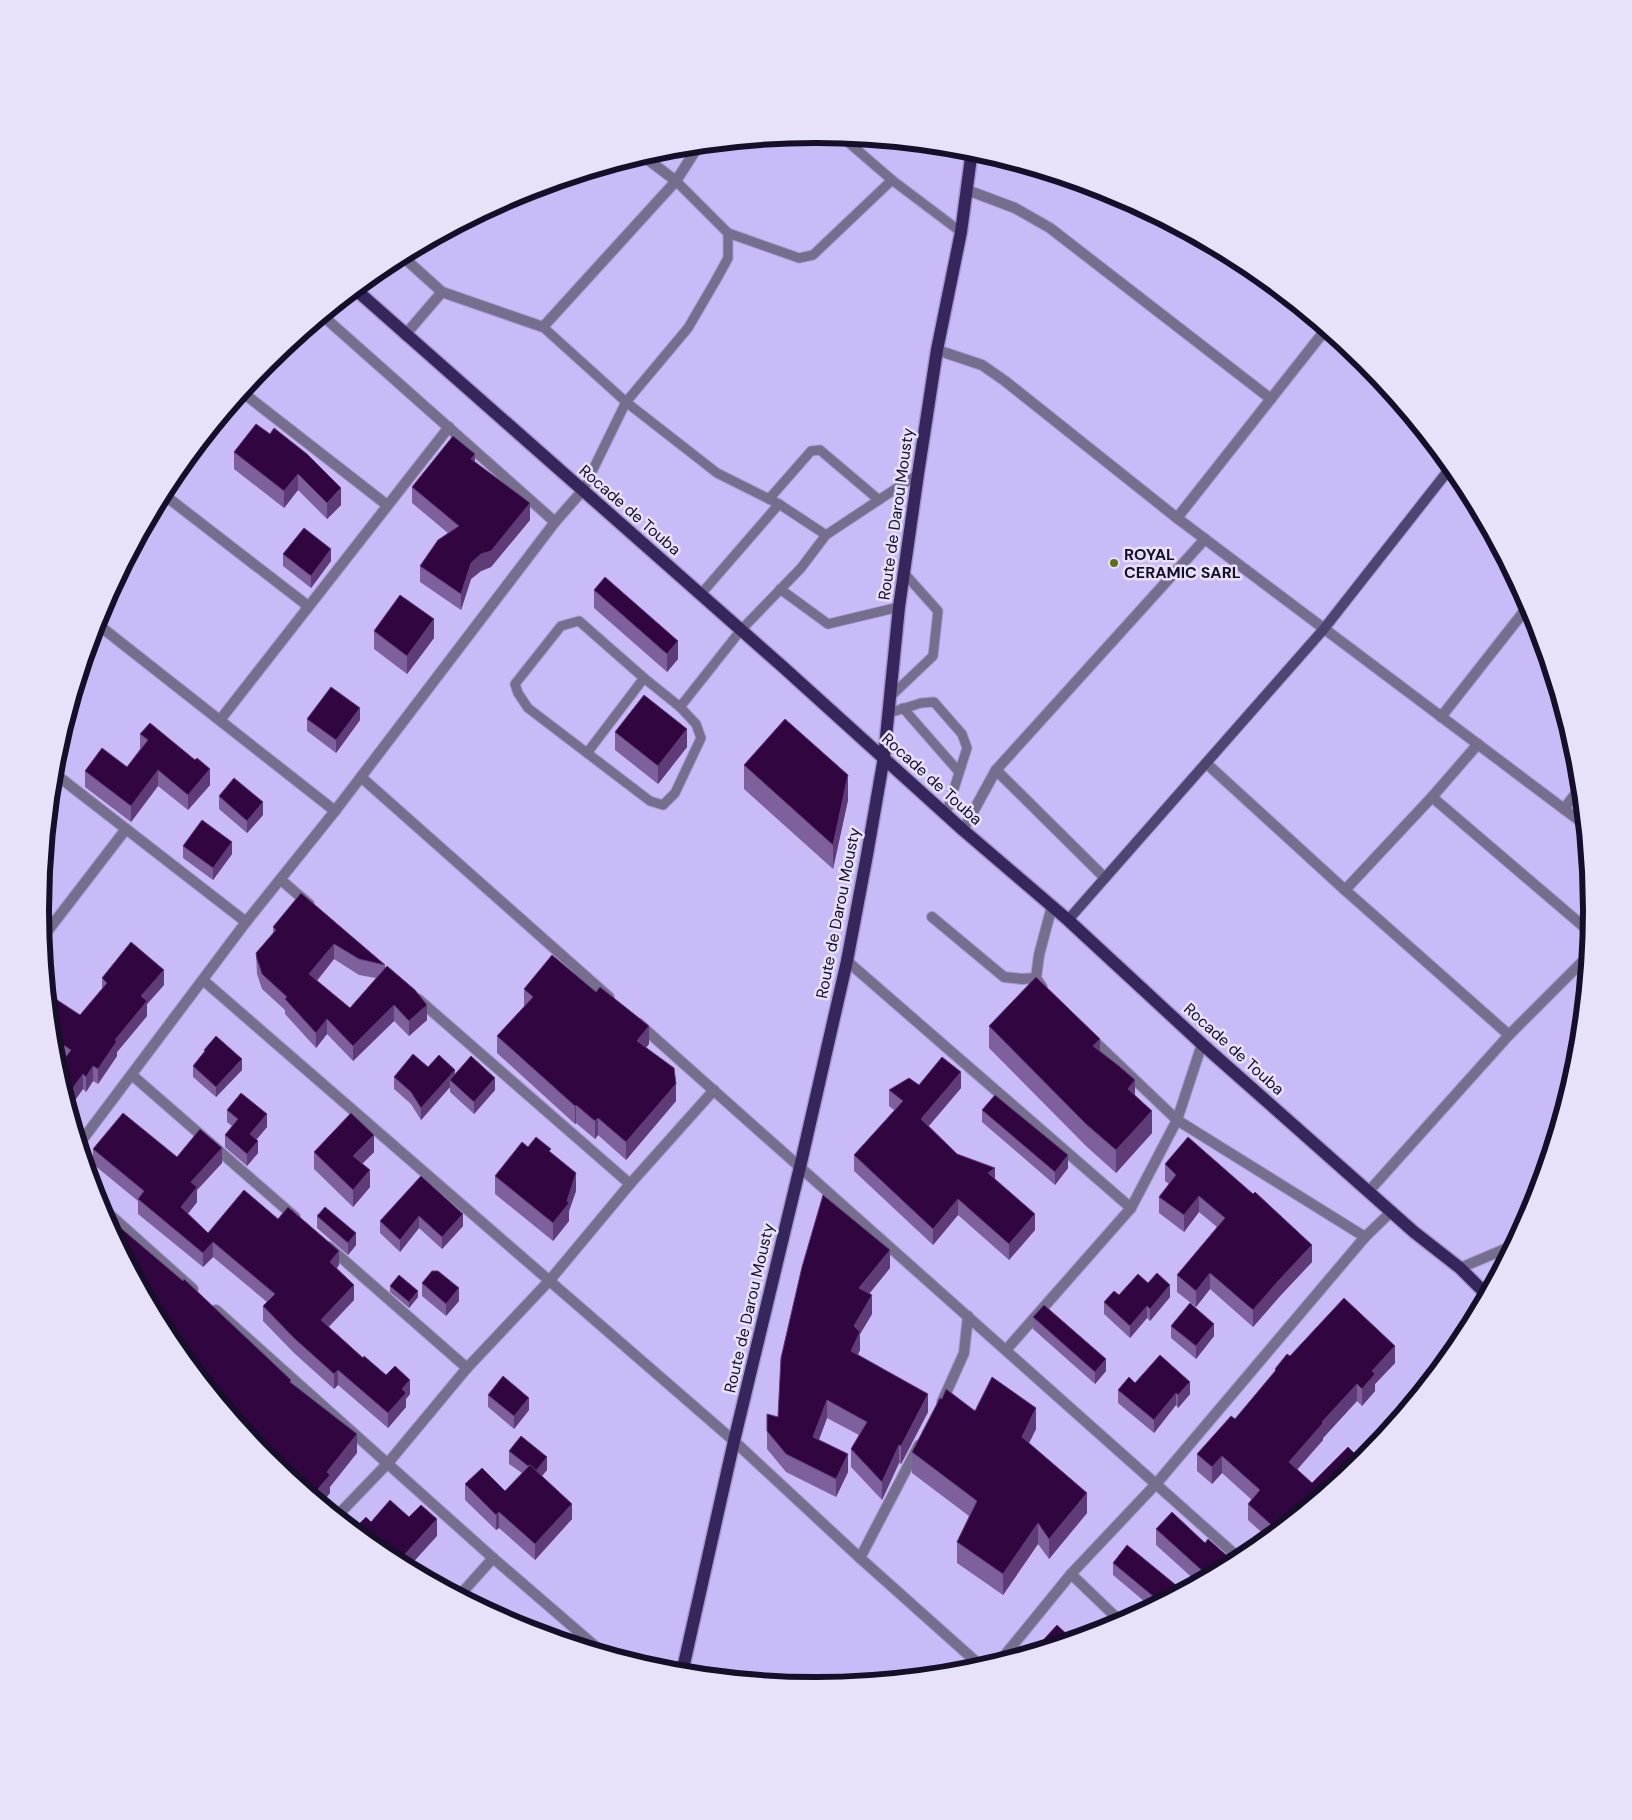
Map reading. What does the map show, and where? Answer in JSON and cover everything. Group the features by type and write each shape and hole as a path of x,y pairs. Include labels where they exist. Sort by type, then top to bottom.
{"main road":[{"name":"Route de Darou Mousty","path":"684,1666 734,1440 847,962 884,757 899,607 918,474 937,350 961,232 971,158"},
{"name":"Rocade de Touba","path":"360,293 701,594 963,830 1068,920 1202,1044 1414,1232 1460,1268 1482,1290"}],"street":[{"path":"408,261 442,292 543,327 676,181 695,152"},
{"path":"650,161 676,181"},
{"path":"967,190 1015,208 1050,228 1271,399"},
{"path":"405,335 442,292"},
{"path":"327,319 555,522"},
{"path":"1177,518 1323,334"},
{"path":"937,350 982,365 1005,381 1177,518 1323,630 1578,819"},
{"path":"247,396 387,505"},
{"path":"220,720 449,427"},
{"path":"1068,920 1323,630 1446,473"},
{"path":"84,1138 246,922 335,811 555,522 583,490"},
{"path":"169,499 308,606"},
{"path":"963,830 996,770 1205,539"},
{"path":"1441,717 1523,612"},
{"path":"102,628 335,811"},
{"path":"1345,890 1432,797 1478,744"},
{"path":"1206,763 1345,890 1509,1035"},
{"path":"996,770 1105,878"},
{"path":"361,776 618,1005"},
{"path":"60,778 246,922"},
{"path":"1564,808 1575,795"},
{"path":"1432,797 1583,926"},
{"path":"49,929 126,829"},
{"path":"281,880 318,912"},
{"path":"1047,993 1036,978 1039,954 1052,906"},
{"path":"932,917 1004,977 1036,978"},
{"path":"847,962 1131,1208"},
{"path":"1369,1191 1509,1035 1582,962"},
{"path":"203,980 734,1440 860,1558 976,1661"},
{"path":"408,990 630,1184"},
{"path":"633,1018 1234,1553"},
{"path":"1080,1027 1177,1120 1365,1237"},
{"path":"1006,1350 1131,1208 1177,1120 1202,1044"},
{"path":"132,1075 303,1224"},
{"path":"341,1512 388,1463 467,1368 550,1280 630,1184 714,1090"},
{"path":"1006,1653 1071,1574 1156,1484 1365,1237 1392,1211"},
{"path":"113,1218 588,1643"},
{"path":"318,1238 467,1368"},
{"path":"1460,1268 1504,1249"},
{"path":"936,1412 953,1380 964,1353 968,1316"},
{"path":"860,1558 923,1437"},
{"path":"464,1591 493,1558"},
{"path":"1071,1574 1116,1616"}],"lane":[{"path":"850,144 892,180 961,232"},
{"path":"676,181 728,233 799,258 813,255 892,180"},
{"path":"583,490 626,402 688,328 728,258 728,233"},
{"path":"543,327 626,402 717,473 779,504 826,535"},
{"path":"769,499 811,450 820,450 879,500"},
{"path":"680,707 741,630 801,568 826,535 918,474"},
{"path":"701,594 779,504"},
{"path":"891,696 933,656 938,611 904,573"},
{"path":"780,589 828,624 899,607"},
{"path":"579,621 644,678 680,707 696,724 700,738 675,793 663,805 650,801 528,708 518,693 515,684 561,626 579,621"},
{"path":"587,753 644,678"},
{"path":"889,713 921,703 934,702 962,734 967,748 946,814"},
{"path":"903,708 959,772"}],"building":[{"path":"256,424 270,434 274,428 307,454 341,488 327,503 298,474 284,491 234,452"},
{"path":"453,436 475,454 471,459 530,503 491,551 481,554 471,563 461,594 420,566 438,540 459,526 412,487"},
{"path":"304,528 331,549 311,576 283,554"},
{"path":"605,577 678,641 667,654 594,590"},
{"path":"400,595 434,619 407,656 374,631"},
{"path":"331,687 360,708 336,740 307,719"},
{"path":"644,695 687,729 658,766 615,732"},
{"path":"785,719 848,775 833,845 744,765"},
{"path":"150,723 195,760 197,758 210,769 188,795 158,770 131,806 85,771 102,748 127,767 148,740 140,734"},
{"path":"234,778 263,802 247,821 219,796"},
{"path":"202,820 232,842 213,868 183,846"},
{"path":"301,893 385,965 359,959 334,944 309,974 350,1008 387,966 415,990 427,1005 409,1021 394,1005 353,1046 327,1019 316,1033 285,999 287,997 262,974 256,953 276,930 273,927"},
{"path":"131,942 164,970 141,996 147,1001 115,1040 117,1041 98,1069 93,1066 86,1077 83,1074 71,1091 63,1061 71,1050 60,1043 54,998 80,1015 107,983 102,978"},
{"path":"552,955 596,992 600,987 649,1026 637,1041 674,1068 676,1084 626,1142 598,1118 595,1121 575,1106 497,1036 533,997 524,989"},
{"path":"1036,977 1100,1039 1093,1046 1135,1080 1128,1089 1152,1111 1116,1150 1086,1124 989,1026"},
{"path":"216,1036 242,1059 216,1087 193,1066"},
{"path":"413,1054 428,1067 439,1055 455,1070 421,1108 411,1092 394,1077"},
{"path":"471,1056 495,1078 474,1102 450,1080"},
{"path":"942,1057 961,1072 921,1119 957,1154 995,1168 988,1173 1035,1214 1009,1244 958,1199 933,1229 854,1155 903,1101 889,1090 909,1078 919,1085"},
{"path":"241,1093 267,1114 250,1134 258,1141 247,1154 225,1135 238,1119 227,1110"},
{"path":"995,1095 1068,1155 1055,1172 982,1110"},
{"path":"123,1113 177,1157 200,1129 222,1148 191,1182 197,1187 181,1207 208,1233 244,1190 278,1219 288,1207 339,1251 330,1262 354,1285 321,1320 363,1358 364,1356 386,1375 395,1366 410,1380 402,1389 406,1393 388,1413 338,1370 334,1374 294,1338 263,1306 275,1294 213,1242 203,1253 138,1199 144,1191 93,1149"},
{"path":"351,1113 374,1135 353,1156 370,1170 353,1190 314,1152"},
{"path":"536,1137 551,1149 549,1151 576,1173 567,1201 569,1203 553,1223 495,1176 522,1142 528,1147"},
{"path":"1188,1137 1253,1194 1255,1192 1312,1245 1253,1310 1210,1273 1196,1291 1177,1275 1225,1218 1199,1196 1184,1215 1159,1197 1176,1175 1165,1164"},
{"path":"421,1176 463,1214 442,1237 419,1216 400,1240 380,1221"},
{"path":"823,1195 890,1250 859,1288 872,1295 854,1326 860,1332 851,1351 928,1394 901,1446 899,1445 882,1482 851,1449 867,1422 827,1400 813,1437 848,1454 836,1479 786,1454 767,1431 767,1414 778,1417 781,1358 802,1267"},
{"path":"325,1207 356,1233 348,1243 317,1216"},
{"path":"117,1224 183,1281 184,1279 291,1380 290,1382 357,1434 327,1472 330,1475 316,1492 273,1453 239,1416 207,1377 178,1336 152,1294"},
{"path":"432,1271 438,1271 459,1288 446,1304 422,1283"},
{"path":"1157,1273 1170,1285 1150,1309 1147,1306 1130,1326 1104,1302 1114,1291 1119,1295 1138,1274 1148,1283"},
{"path":"399,1275 418,1291 409,1302 390,1286"},
{"path":"1344,1298 1395,1346 1372,1371 1375,1374 1362,1389 1357,1384 1289,1462 1312,1483 1348,1447 1356,1455 1322,1487 1273,1526 1248,1504 1260,1490 1222,1456 1212,1467 1197,1454 1231,1416 1235,1419 1287,1354 1290,1356"},
{"path":"1190,1303 1214,1324 1196,1346 1171,1326"},
{"path":"1044,1305 1106,1359 1095,1372 1033,1317"},
{"path":"1160,1355 1190,1382 1178,1395 1176,1393 1154,1420 1118,1390 1129,1377 1135,1383"},
{"path":"503,1376 529,1398 514,1416 488,1395"},
{"path":"992,1377 1036,1408 1022,1437 1087,1493 1049,1539 1038,1523 1003,1574 957,1542 977,1501 912,1452 946,1389 975,1411"},
{"path":"521,1436 547,1457 536,1471 509,1451"},
{"path":"530,1465 572,1504 535,1544 499,1512 496,1515 465,1484 482,1468 505,1491"},
{"path":"390,1500 409,1517 421,1505 437,1519 403,1556 358,1525 366,1517 371,1522"},
{"path":"1172,1512 1205,1543 1208,1539 1228,1557 1203,1572 1156,1529"},
{"path":"1127,1545 1177,1586 1155,1598 1113,1563"},
{"path":"1057,1625 1068,1635 1063,1637 1040,1644"}],"place":[{"name":"ROYAL CERAMIC SARL","path":"1114,563"}]}
